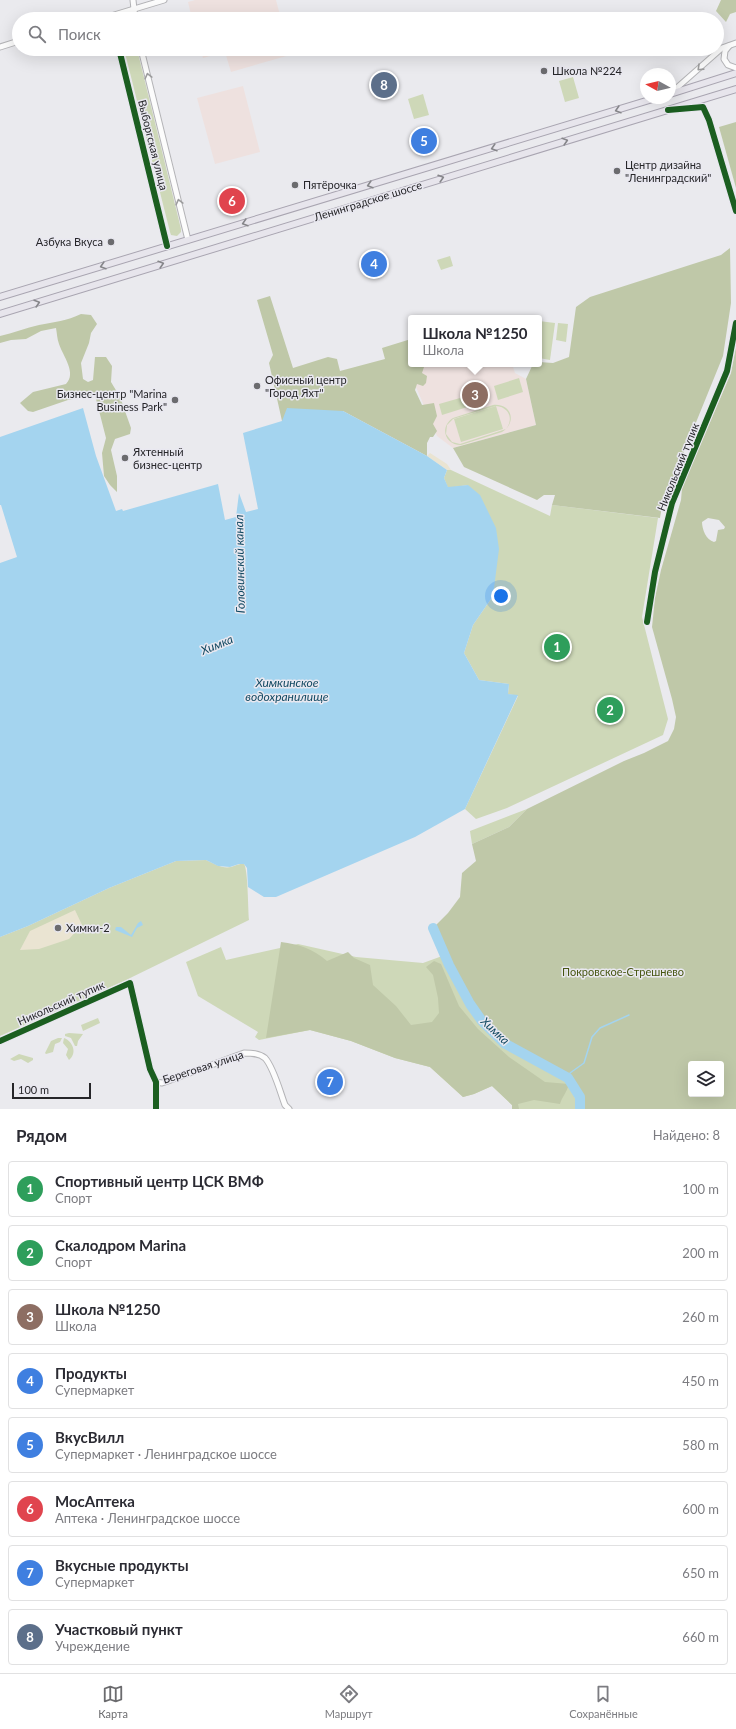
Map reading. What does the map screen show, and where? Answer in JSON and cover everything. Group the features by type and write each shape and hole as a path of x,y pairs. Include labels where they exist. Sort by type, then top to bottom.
{"main road":[{"path":"676,92 736,73"},
{"name":"Ленинградское шоссе","path":"0,314 283,226 736,89"},
{"name":"Ленинградское шоссе","path":"0,297 640,103"}],"street":[{"path":"133,0 134,9"},
{"path":"126,12 164,0"},
{"path":"0,47 12,43"},
{"path":"724,47 736,43"},
{"path":"730,45 726,51 724,60 728,66 736,68"},
{"name":"Выборгская улица","path":"121,56 167,246"},
{"name":"Выборгская улица","path":"143,56 188,240"},
{"path":"676,89 713,56"},
{"path":"668,110 704,107 736,211"},
{"name":"Никольский тупик","path":"647,622 655,572 672,503 727,371 736,323"},
{"name":"Никольский тупик","path":"0,1041 130,983 150,1069 156,1082"},
{"name":"Береговая улица","path":"156,1082 162,1083 244,1053 252,1053 264,1058 289,1109"},
{"path":"156,1082 156,1109"}],"shaded area":[{"path":"195,0 276,0 279,12 190,12 188,2"},
{"path":"226,56 287,56 231,72"},
{"path":"243,86 260,152 215,164 197,98"},
{"path":"407,366 513,367 515,373 526,379 536,425 453,448 437,436"}],"green space":[{"path":"721,0 736,0 736,12 730,14 726,22 724,20 724,12 716,11"},
{"path":"126,56 139,56 181,229 181,232 177,236 171,235"},
{"path":"573,77 579,98 565,102 559,81"},
{"path":"423,94 429,115 414,119 408,99"},
{"path":"736,122 736,188 719,127"},
{"path":"730,248 731,303 723,356 662,506 660,518 552,505 555,495 544,495 537,500 464,467 453,448 536,425 526,379 532,367 542,367 542,362 553,363 569,357 576,307 590,297 721,255"},
{"path":"450,256 453,266 441,270 437,260"},
{"path":"270,296 293,368 328,357 337,359 340,371 385,359 382,348 408,340 408,367 424,367 422,373 427,376 426,383 423,386 417,384 415,390 422,405 434,403 437,416 433,424 437,431 433,437 430,437 427,443 427,456 343,411 282,421 269,363 273,355 257,300"},
{"path":"81,314 91,315 97,324 91,333 89,343 81,363 83,379 88,382 93,380 95,357 106,357 112,366 111,382 120,397 131,428 130,434 115,439 111,450 117,476 117,492 104,476 102,453 106,438 95,395 68,400 33,412 28,411 20,403 33,392 66,384 69,380 70,370 58,342 56,328 41,331 26,339 11,340 0,343 0,336 39,325 66,320"},
{"path":"542,321 555,323 550,360 542,359"},
{"path":"558,323 568,324 566,342 556,340"},
{"name":"Покровское-Стрешнево","path":"736,347 736,1109 584,1109 583,1097 568,1078 504,1043 482,1021 470,1004 449,965 433,928 448,913 460,897 462,873 476,861 472,844 509,827 527,809 668,741 674,729 676,717 652,627 655,598 661,570 681,500 682,488 731,373","holes":["708,518 719,520 725,527 724,529 718,530 716,541 714,542 711,541 705,534 702,522"]},
{"path":"519,378 523,392 498,400 494,386"},
{"path":"474,394 477,404 442,415 439,404"},
{"path":"493,405 499,405 508,410 511,419 510,424 506,428 510,421 509,414 504,409 496,406 453,419 447,425 446,434 452,442 460,444 505,429 502,432 461,445 451,442 446,435 445,430 446,426 453,418"},
{"path":"496,406 503,429 461,442 454,419"},
{"path":"447,470 451,470 550,516 552,505 658,518 642,617 668,719 663,735 507,808 476,819 465,809 518,696 508,694 509,684 479,680 464,653 473,625 493,596 468,485 448,488 444,478"},
{"path":"527,809 509,827 472,844 470,831"},
{"path":"206,860 218,866 225,867 244,864 247,881 249,920 126,980 0,1036 0,937 28,926 109,888 176,861"},
{"path":"281,942 306,948 327,961 348,952 354,958 370,965 373,985 396,1006 411,1025 432,1022 439,1013 438,998 433,975 426,967 434,961 441,964 459,1006 478,1029 509,1057 545,1082 569,1084 560,1104 534,1100 518,1104 519,1109 512,1109 512,1105 492,1086 463,1097 430,1067 395,1058 351,1041 310,1030 266,1038"},
{"path":"298,944 356,957 423,963 445,955 470,1004 482,1021 568,1078 573,1083 569,1084 575,1098 576,1109 512,1109 512,1105 492,1086 463,1097 430,1067 395,1058 351,1041 310,1030 259,1040 255,1037 258,1032 198,996 186,962 221,947 226,960"},
{"path":"98,1018 100,1023 83,1031 81,1025"},
{"path":"65,1034 83,1034 78,1041 77,1046 75,1046 71,1038 65,1036"},
{"path":"62,1038 60,1042 55,1044 53,1052 46,1054 45,1053 51,1041"},
{"path":"64,1038 70,1042 74,1051 69,1060 66,1055 68,1049 63,1043"},
{"path":"19,1054 33,1058 33,1060 28,1063 21,1059 14,1061 10,1059"}],"sand":[{"path":"430,453 447,464 451,470 447,470 427,456"},
{"name":"Химки-2","path":"75,910 82,925 69,939 39,949 20,950 30,931"}],"water":[{"name":"Химкинское водохранилище","path":"83,408 96,456 116,511 122,509 123,511 218,484 225,520 236,517 239,493 246,512 258,509 243,433 282,421 287,408 343,411 427,456 447,470 444,478 448,487 468,485 480,495 496,528 499,549 493,596 473,625 464,653 479,680 509,684 508,694 518,695 465,809 415,837 276,897 264,897 248,887 247,868 244,864 230,867 218,866 206,860 176,861 109,888 28,926 0,937 0,563 17,557 0,505 0,437"},
{"path":"141,921 143,925 137,928 132,937 115,930 116,927 121,927 131,935 138,923"},
{"path":"576,1082 583,1097 584,1109 576,1109 575,1098 569,1084"}],"waterway":[{"name":"Химка","path":"433,928 449,965 470,1004 482,1021 504,1043 568,1078 580,1097 580,1109"},
{"path":"568,1078 570,1073 584,1063 592,1037 600,1028 629,1015"}],"cycle path":[{"path":"121,56 167,246"},
{"path":"668,110 703,107 709,120 736,211"},
{"path":"647,622 655,572 672,503 727,371 736,323"},
{"path":"0,1041 130,983 150,1069 156,1082 156,1109"}],"place":[{"name":"Школа №224","path":"544,71"},
{"name":"Участковый пункт","path":"384,85"},
{"name":"ВкусВилл","path":"424,141"},
{"name":"Центр дизайна \"Ленинградский\"","path":"617,171"},
{"name":"Пятёрочка","path":"295,185"},
{"name":"МосАптека","path":"232,201"},
{"name":"Азбука Вкуса","path":"111,242"},
{"name":"Продукты","path":"374,264"},
{"name":"Офисный центр \"Город Яхт\"","path":"257,386"},
{"name":"Школа №1250","path":"475,395"},
{"name":"Бизнес-центр \"Marina Business Park\"","path":"175,400"},
{"name":"Яхтенный бизнес-центр","path":"125,458"},
{"name":"Спортивный центр ЦСК ВМФ","path":"557,647"},
{"name":"Скалодром Marina","path":"610,710"},
{"name":"Химки-2","path":"58,928"},
{"name":"Вкусные продукты","path":"330,1082"}],"water label":[{"name":"Головинский канал","path":"240,564"}]}
